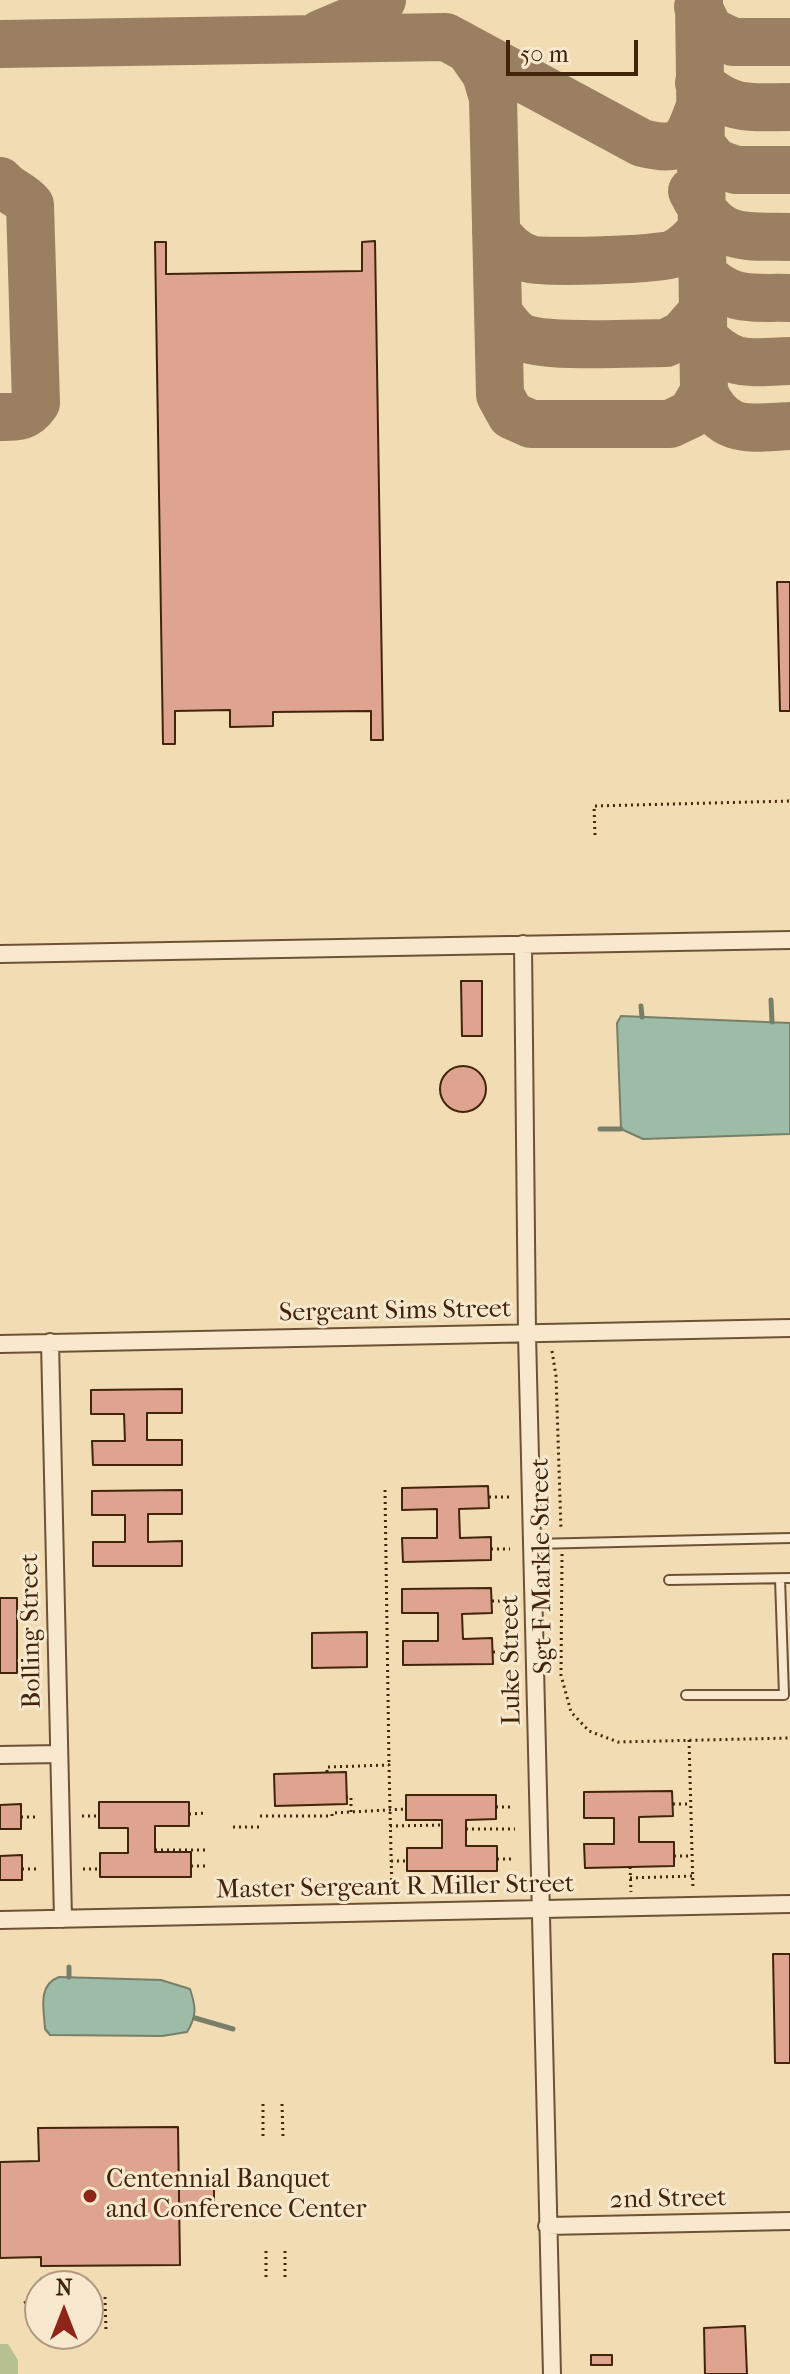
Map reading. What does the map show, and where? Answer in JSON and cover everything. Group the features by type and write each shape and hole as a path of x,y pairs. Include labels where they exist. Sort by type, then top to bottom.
{"street":[{"path":"0,954 790,940"},
{"name":"Luke Street","path":"523,944 527,1334 552,2374"},
{"name":"Sergeant Sims Street","path":"0,1344 790,1328"},
{"name":"Bolling Street","path":"50,1342 63,1919"},
{"path":"0,1755 59,1754"},
{"name":"Master Sergeant R Miller Street","path":"0,1920 790,1904"},
{"name":"2nd Street","path":"547,2226 790,2221"}],"lane":[{"path":"533,1544 790,1538"},
{"path":"669,1580 785,1578 784,1695 686,1695"}],"path":[{"path":"595,835 594,806 790,801"},
{"name":"Sgt F Markle Street","path":"551,1334 556,1376 561,1543 561,1675 571,1712 589,1731 618,1742 790,1738"},
{"path":"385,1490 393,1912"},
{"path":"489,1497 509,1497"},
{"path":"491,1549 510,1549"},
{"path":"492,1601 511,1601"},
{"path":"493,1652 512,1652"},
{"path":"689,1740 693,1906"},
{"path":"327,1772 327,1767 389,1765"},
{"path":"346,1797 351,1797 351,1813"},
{"path":"675,1804 691,1804"},
{"path":"496,1807 514,1807"},
{"path":"260,1816 332,1816 332,1813 406,1809"},
{"path":"189,1814 206,1813"},
{"path":"82,1816 99,1816"},
{"path":"21,1817 39,1817"},
{"path":"390,1826 442,1825"},
{"path":"233,1827 260,1827"},
{"path":"466,1829 515,1829"},
{"path":"155,1850 207,1850"},
{"path":"674,1856 692,1856"},
{"path":"497,1859 515,1859"},
{"path":"391,1861 407,1861"},
{"path":"191,1866 207,1866"},
{"path":"630,1867 631,1907"},
{"path":"22,1869 40,1869"},
{"path":"83,1869 100,1869"},
{"path":"630,1878 693,1876"},
{"path":"263,2104 263,2137"},
{"path":"282,2104 283,2137"},
{"path":"266,2251 266,2281"},
{"path":"285,2251 285,2280"},
{"path":"105,2297 106,2331"}],"shaded area":[{"path":"621,1016 790,1023 790,1134 643,1139 621,1129 617,1023"},
{"path":"59,1977 161,1980 190,1989 193,2021 187,2032 162,2036 50,2035 45,2029 43,1999 47,1986"},
{"path":"0,2344 8,2344 18,2360 18,2374 0,2374"}],"building":[{"path":"375,241 383,740 371,740 371,711 273,712 273,726 230,727 230,710 175,711 175,744 163,744 155,242 166,242 166,274 362,271 362,242"},
{"path":"777,582 790,582 790,711 780,711"},
{"path":"461,981 482,981 482,1036 462,1036"},
{"path":"463,1066 479,1073 486,1089 479,1105 463,1112 447,1105 440,1089 447,1073"},
{"path":"182,1389 182,1413 147,1413 147,1440 182,1440 182,1465 93,1465 92,1441 125,1441 124,1414 91,1414 91,1390"},
{"path":"488,1486 489,1508 459,1509 460,1538 491,1537 491,1560 403,1562 402,1538 437,1538 437,1509 402,1510 402,1488"},
{"path":"182,1490 182,1514 148,1514 148,1542 182,1541 182,1566 93,1566 93,1542 125,1542 125,1515 92,1515 92,1491"},
{"path":"491,1588 492,1613 462,1614 463,1639 492,1638 493,1664 403,1665 403,1641 438,1641 438,1613 402,1613 402,1589"},
{"path":"0,1598 17,1598 17,1673 0,1673"},
{"path":"367,1632 367,1667 312,1668 312,1633"},
{"path":"346,1772 347,1804 275,1806 274,1774"},
{"path":"672,1791 673,1816 639,1817 639,1842 674,1842 674,1866 585,1868 584,1844 614,1844 614,1818 584,1818 584,1792"},
{"path":"406,1795 496,1795 496,1819 466,1820 466,1846 497,1846 497,1871 407,1871 407,1848 442,1848 442,1820 406,1820"},
{"path":"99,1802 189,1802 189,1826 155,1826 155,1852 191,1852 191,1877 100,1877 100,1853 128,1853 128,1828 99,1828"},
{"path":"21,1804 21,1829 0,1829 0,1805"},
{"path":"22,1855 22,1880 0,1880 0,1856"},
{"path":"773,1954 790,1954 790,2063 775,2063"},
{"name":"Centennial Banquet and Conference Center","path":"178,2127 180,2265 41,2266 41,2257 0,2258 0,2162 39,2161 38,2128"},
{"path":"214,2182 214,2207 179,2205 179,2187"},
{"path":"745,2326 747,2374 705,2374 704,2328"},
{"path":"591,2355 612,2355 612,2365 591,2365"}],"waterway":[{"path":"771,1000 772,1022"},
{"path":"641,1006 642,1017"},
{"path":"600,1129 621,1129"},
{"path":"69,1967 69,1977"},
{"path":"195,2018 233,2029"}],"taxiway":[{"path":"320,34 358,18 382,0"},
{"path":"699,0 704,392 720,416 739,426 790,426"},
{"path":"698,7 710,31 733,42 790,42"},
{"path":"0,44 446,37 642,143 665,147 680,143 690,131 699,109"},
{"path":"470,51 486,74 493,98 500,395 511,415 531,424 670,424 691,414 704,392"},
{"path":"699,83 722,99 741,106 790,107"},
{"path":"700,144 716,163 736,170 790,170"},
{"path":"0,181 30,205 36,403 21,416 0,417"},
{"path":"692,191 701,208 721,228 757,237 790,237"},
{"path":"496,232 511,248 530,259 578,261 673,254 701,231"},
{"path":"702,274 733,294 753,298 790,298"},
{"path":"498,312 519,336 547,343 590,344 666,343 682,335 703,311"},
{"path":"703,337 733,359 790,361"}],"place":[{"name":"Centennial Banquet and Conference Center","path":"90,2196"}]}
